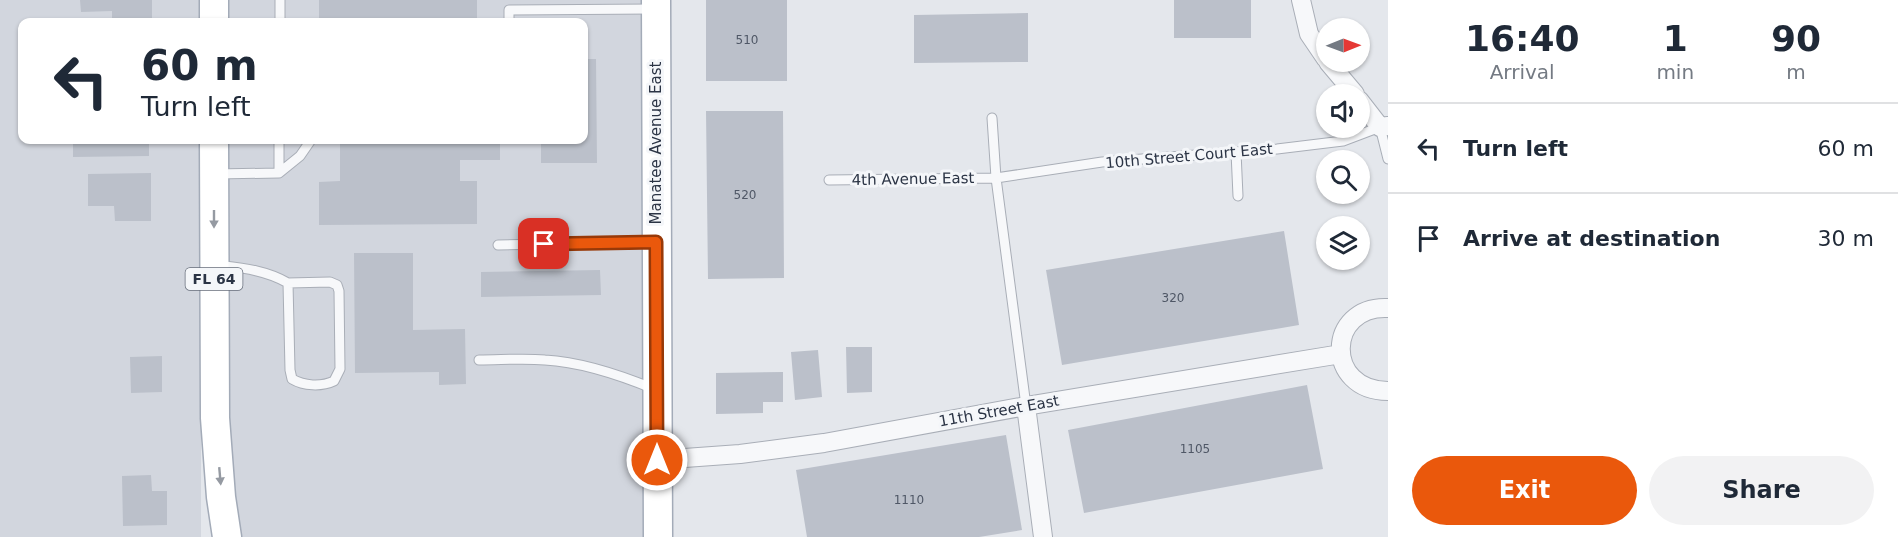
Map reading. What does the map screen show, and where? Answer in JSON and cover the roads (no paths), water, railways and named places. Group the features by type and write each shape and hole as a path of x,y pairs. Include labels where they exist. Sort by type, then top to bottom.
{"main road":[{"path":"214,0 214,18"},
{"name":"Manatee Avenue East","path":"656,4 658,537"},
{"name":"FL 64","path":"214,144 215,418 221,497 227,537"}],"street":[{"path":"1301,0 1309,33 1316,44"},
{"path":"1337,72 1347,84"},
{"path":"1370,111 1384,126"},
{"path":"1388,308 1377,307 1353,318 1345,329 1341,341 1344,368 1352,378 1363,387 1375,391 1388,391"},
{"name":"11th Street East","path":"657,460 740,454 824,443 1026,406 1341,354"},
{"path":"1026,406 1043,537"}],"lane":[{"path":"280,0 280,18"},
{"path":"509,5 656,4"},
{"path":"993,118 996,178 1026,406"},
{"path":"1384,126 1388,159"},
{"name":"10th Street Court East","path":"996,178 1102,162 1343,141 1384,126"},
{"path":"279,144 279,173"},
{"path":"214,174 279,173 300,156 308,144"},
{"path":"1236,152 1238,196"},
{"name":"4th Avenue East","path":"829,180 996,178"},
{"path":"498,245 656,242"},
{"path":"214,265 263,272 288,283 330,282 337,285 340,369 334,381 327,384 306,385 292,379 288,283"},
{"path":"479,360 545,360 570,363 628,379 657,390"}]}
